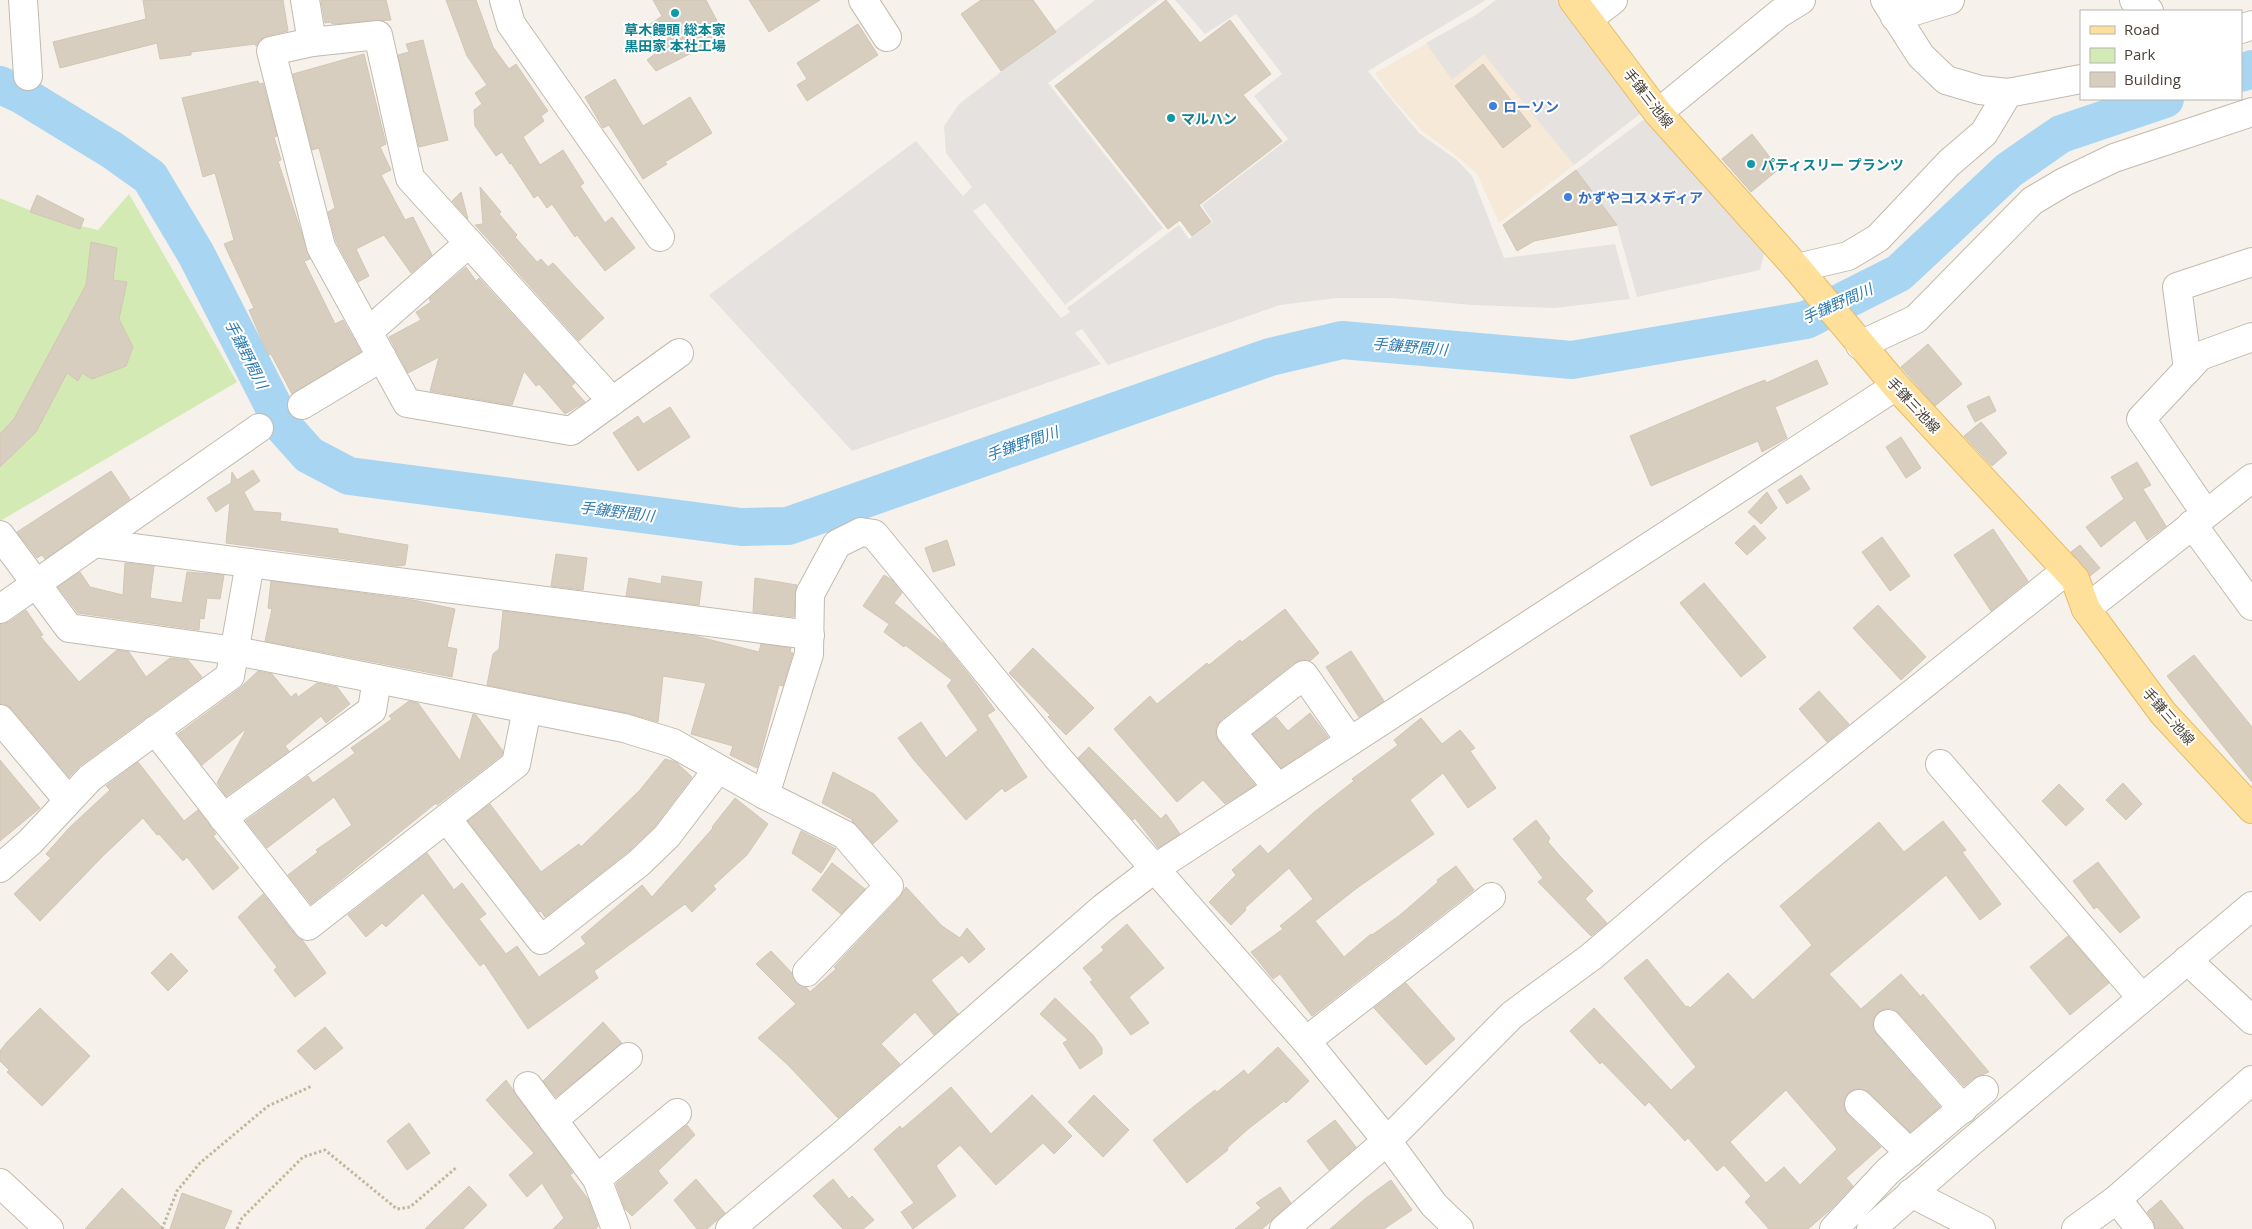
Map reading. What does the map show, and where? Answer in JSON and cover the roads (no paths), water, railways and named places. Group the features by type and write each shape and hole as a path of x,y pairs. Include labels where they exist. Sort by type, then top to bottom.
{"main road":[{"name":"手鎌三池線","path":"1580,10 1658,113 1797,268 1896,386 2075,579 2086,610 2163,713 2252,808"}],"street":[{"path":"26,0 28,76"},
{"path":"305,0 312,42"},
{"path":"504,0 511,24 660,237"},
{"path":"863,0 887,37"},
{"path":"1580,10 1612,0"},
{"path":"1950,0 1890,8 1921,56 1946,80 1980,90 2008,93 2080,80"},
{"path":"2134,0 2148,10"},
{"path":"1658,113 1784,4"},
{"path":"612,401 410,178 378,35 312,42 271,52 321,247 406,403 571,431 679,353"},
{"path":"1797,268 1848,256 1878,238 1949,163 1984,133 2008,93"},
{"path":"1860,345 1916,319 2032,201 2064,182 2114,158 2252,112"},
{"path":"368,332 468,243"},
{"path":"2188,369 2177,287 2252,262"},
{"path":"2252,337 2200,356 2141,419 2252,606"},
{"path":"302,405 382,357"},
{"path":"730,1229 840,1137 1103,908 1154,869 1896,386"},
{"path":"0,609 259,428"},
{"path":"2086,610 2252,478"},
{"path":"765,795 809,654 810,594 837,544 861,532 874,534 1056,756 1306,1041 1387,1141 1434,1205 1459,1229"},
{"path":"0,536 69,628 236,651 624,728 672,743 765,795 845,835 889,886 807,972"},
{"path":"94,543 810,635"},
{"path":"0,868 30,842 90,778 230,676 236,651 250,563"},
{"path":"1284,1229 1387,1141 1512,1015 1591,957 1721,847 2067,570"},
{"path":"1278,788 1231,732 1304,675 1350,741"},
{"path":"224,818 372,710 377,679"},
{"path":"155,730 308,926 516,764 527,709"},
{"path":"0,719 68,800"},
{"path":"1940,764 2142,998"},
{"path":"447,819 541,940 639,863 667,836 718,769"},
{"path":"1306,1041 1491,897"},
{"path":"1871,1229 1964,1147 2252,906"},
{"path":"2187,960 2252,1020"},
{"path":"1888,1024 1953,1117 1964,1147"},
{"path":"553,1120 628,1057"},
{"path":"2076,1229 2117,1200 2252,1080"},
{"path":"528,1086 597,1179 616,1229"},
{"path":"1834,1229 1888,1172 1984,1090"},
{"path":"1859,1104 1910,1153"},
{"path":"597,1179 678,1113"},
{"path":"0,1183 49,1229"},
{"path":"1911,1193 1981,1229"},
{"path":"2117,1200 2140,1229"}],"waterway":[{"name":"手鎌野間川","path":"2242,73 2252,69"},
{"name":"手鎌野間川","path":"0,85 22,95 112,150 150,177 196,254 284,427 309,455 349,476 741,527 788,526 1270,357 1342,340 1572,360 1806,320 1899,273 2009,170 2061,134 2162,100"}],"place":[{"name":"草木饅頭 総本家 黒田家 本社工場","path":"675,13"},
{"name":"ローソン","path":"1493,106"},
{"name":"マルハン","path":"1171,118"},
{"name":"パティスリー プランツ","path":"1751,164"},
{"name":"かずやコスメディア","path":"1568,197"}]}
